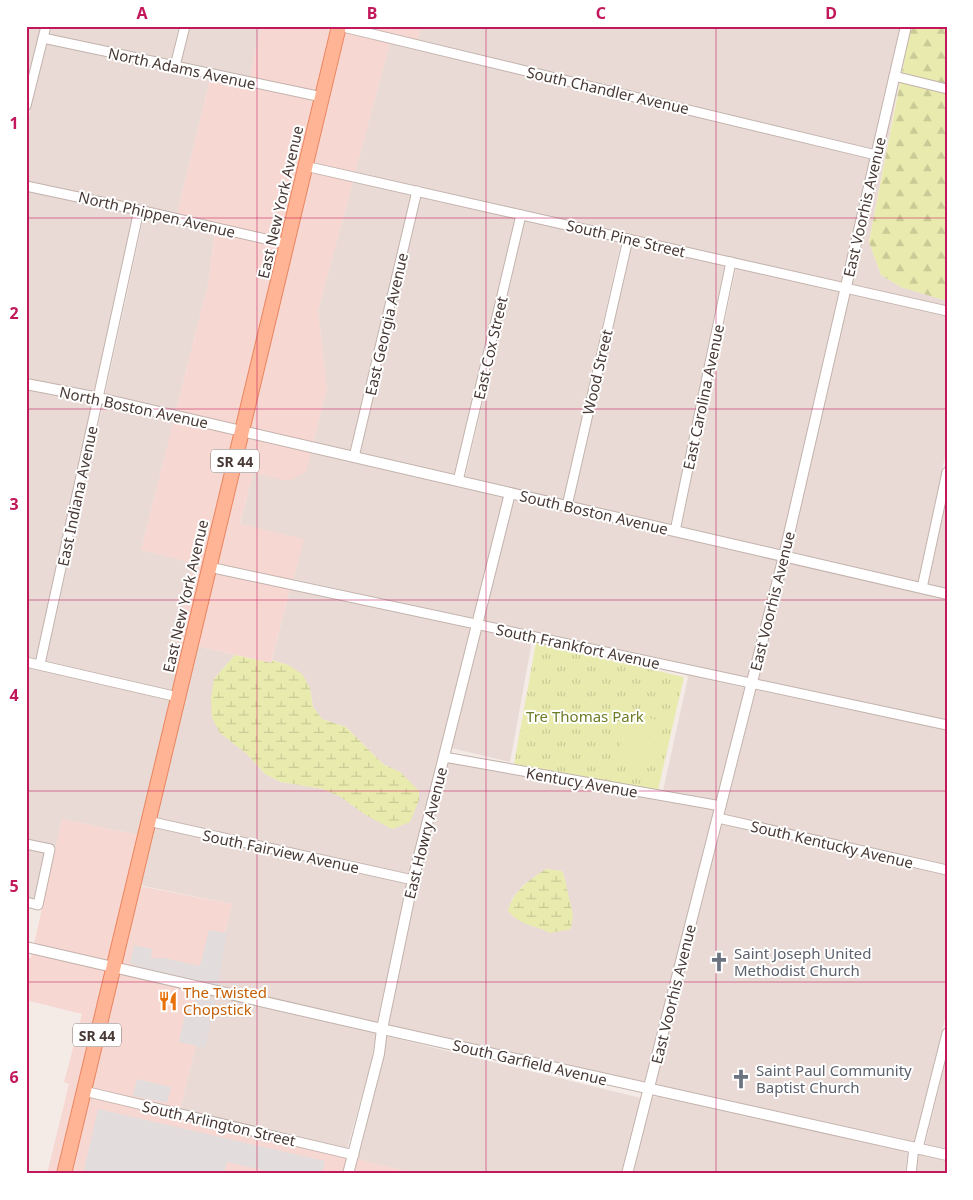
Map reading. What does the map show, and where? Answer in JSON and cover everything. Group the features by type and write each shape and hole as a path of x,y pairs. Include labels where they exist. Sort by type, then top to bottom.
{"main road":[{"name":"East New York Avenue","path":"64,1174 339,26"}],"street":[{"path":"26,106 46,26"},
{"path":"175,66 185,26"},
{"name":"South Chandler Avenue","path":"339,26 876,155"},
{"name":"East Voorhis Avenue","path":"627,1174 784,556 906,26"},
{"name":"North Adams Avenue","path":"43,38 322,97"},
{"path":"894,76 947,88"},
{"name":"South Pine Street","path":"305,166 947,311"},
{"name":"North Phippen Avenue","path":"26,186 287,244"},
{"name":"East Georgia Avenue","path":"354,457 417,191"},
{"name":"East Indiana Avenue","path":"40,664 139,210"},
{"name":"East Cox Street","path":"458,481 521,215"},
{"name":"Wood Street","path":"567,506 628,239"},
{"name":"East Carolina Avenue","path":"675,531 731,262"},
{"name":"North Boston Avenue","path":"26,384 99,398 242,431"},
{"name":"South Boston Avenue","path":"242,431 947,594"},
{"path":"922,588 947,472"},
{"name":"East Howry Avenue","path":"348,1174 379,1054 382,1029 413,880 510,493"},
{"name":"South Frankfort Avenue","path":"209,567 947,726"},
{"path":"26,662 178,697"},
{"name":"Kentucy Avenue","path":"444,757 721,806"},
{"name":"South Kentucky Avenue","path":"718,818 947,870"},
{"name":"South Fairview Avenue","path":"148,821 413,880"},
{"path":"26,844 50,850 38,905 26,902"},
{"name":"South Garfield Avenue","path":"26,947 382,1029 947,1155"},
{"path":"911,1174 916,1148 947,1033"},
{"name":"South Arlington Street","path":"84,1091 354,1155"}],"shaded area":[{"path":"26,26 41,26 26,84"},
{"path":"52,26 179,26 171,61 50,35"},
{"path":"190,26 261,26 250,78 181,63"},
{"path":"261,26 333,26 318,92 250,78"},
{"path":"359,26 422,26 418,40"},
{"path":"422,26 900,26 872,149 418,40"},
{"path":"343,32 390,43 355,173 311,163"},
{"path":"390,43 870,158 841,282 355,173"},
{"path":"47,44 210,79 177,214 26,181 26,127"},
{"path":"904,57 869,242 881,275 901,287 947,301 947,306 851,284"},
{"path":"210,79 316,101 283,238 177,214"},
{"path":"309,172 353,182 318,311 327,388 313,443 248,428"},
{"path":"353,182 411,195 350,451 313,443 327,388 318,311"},
{"path":"26,191 133,213 95,393 26,379"},
{"path":"421,197 515,218 454,475 360,454"},
{"path":"144,215 215,232 208,284 176,411 105,395"},
{"path":"525,220 621,242 563,501 465,478"},
{"path":"215,232 280,247 238,425 176,411 208,284"},
{"path":"632,244 725,265 671,525 573,503"},
{"path":"736,268 839,291 780,551 681,528"},
{"path":"849,293 947,315 947,447 918,582 790,553"},
{"path":"26,389 92,402 36,659 26,657"},
{"path":"103,404 174,420 141,550 193,563 176,641 185,644 174,692 46,661"},
{"path":"174,420 236,434 185,644 175,641 193,563 141,550"},
{"path":"246,437 311,452 306,472 288,481 253,473 240,524 304,539 293,580 216,563"},
{"path":"311,452 504,496 473,619 293,579 303,539 240,525 253,473"},
{"path":"947,497 947,589 928,585"},
{"path":"514,499 778,560 748,679 484,621"},
{"path":"788,562 947,599 947,721 758,681"},
{"path":"213,572 290,589 271,663 196,646"},
{"path":"290,589 471,628 409,874 155,818 196,646 235,655 214,679 220,733 247,754 265,774 281,782 323,789 341,797 364,814 400,772 383,764 346,727 322,719 313,707 310,688 288,665 272,660"},
{"path":"481,630 532,641 510,762 451,748"},
{"path":"26,666 172,701 139,835 62,819 55,850 51,845 26,839"},
{"path":"687,675 745,688 717,800 663,791 688,678"},
{"path":"756,690 947,730 947,866 724,815"},
{"path":"448,763 714,809 645,1083 388,1026 418,881","holes":["546,869 562,871 566,886 550,933 538,927 511,900 523,885"]},
{"path":"62,819 139,835 110,961 34,944"},
{"path":"722,824 947,875 947,1011 914,1143 655,1085"},
{"path":"152,827 407,883 377,1024 212,984 232,904 139,885"},
{"path":"26,849 44,853 34,899 26,898"},
{"path":"139,886 232,904 212,984 120,963"},
{"path":"209,930 227,933 218,985 140,968 130,963 134,945 152,949 151,958 164,958 200,966"},
{"path":"32,953 107,970 58,1174 47,1174 69,1084 64,1082 82,1014 26,1000 26,957 31,958"},
{"path":"118,972 209,993 180,1109 90,1087"},
{"path":"209,993 376,1033 371,1063 347,1149 180,1109"},
{"path":"196,996 216,999 205,1048 179,1042 186,1009 193,1010"},
{"path":"386,1036 641,1098 622,1174 418,1174 358,1159 384,1055"},
{"path":"947,1055 947,1150 925,1145"},
{"path":"137,1079 171,1087 167,1103 133,1096"},
{"path":"660,1096 908,1152 905,1174 633,1174 652,1097"},
{"path":"88,1097 347,1158 343,1174 69,1174"},
{"path":"98,1109 325,1161 322,1174 271,1174 271,1172 227,1162 224,1174 83,1174"},
{"path":"918,1154 947,1161 947,1174 916,1174"},
{"path":"358,1159 418,1174 354,1174"}],"green space":[{"path":"911,26 947,26 947,301 901,287 881,275 869,242"},
{"name":"Tre Thomas Park","path":"536,643 684,677 658,790 514,764"},
{"path":"235,655 271,663 272,660 288,665 302,674 310,688 313,707 322,719 346,727 383,764 400,772 419,791 419,800 410,822 392,829 364,814 341,797 323,789 281,782 265,774 247,754 220,733 212,718 211,698 214,679"},
{"path":"629,713 661,721 649,768 616,759"},
{"path":"546,869 562,871 573,915 571,929 550,933 524,923 508,911 518,892"}],"place":[{"name":"Saint Joseph United Methodist Church","path":"719,962"},
{"name":"The Twisted Chopstick","path":"168,1001"},
{"name":"Saint Paul Community Baptist Church","path":"741,1079"}]}
